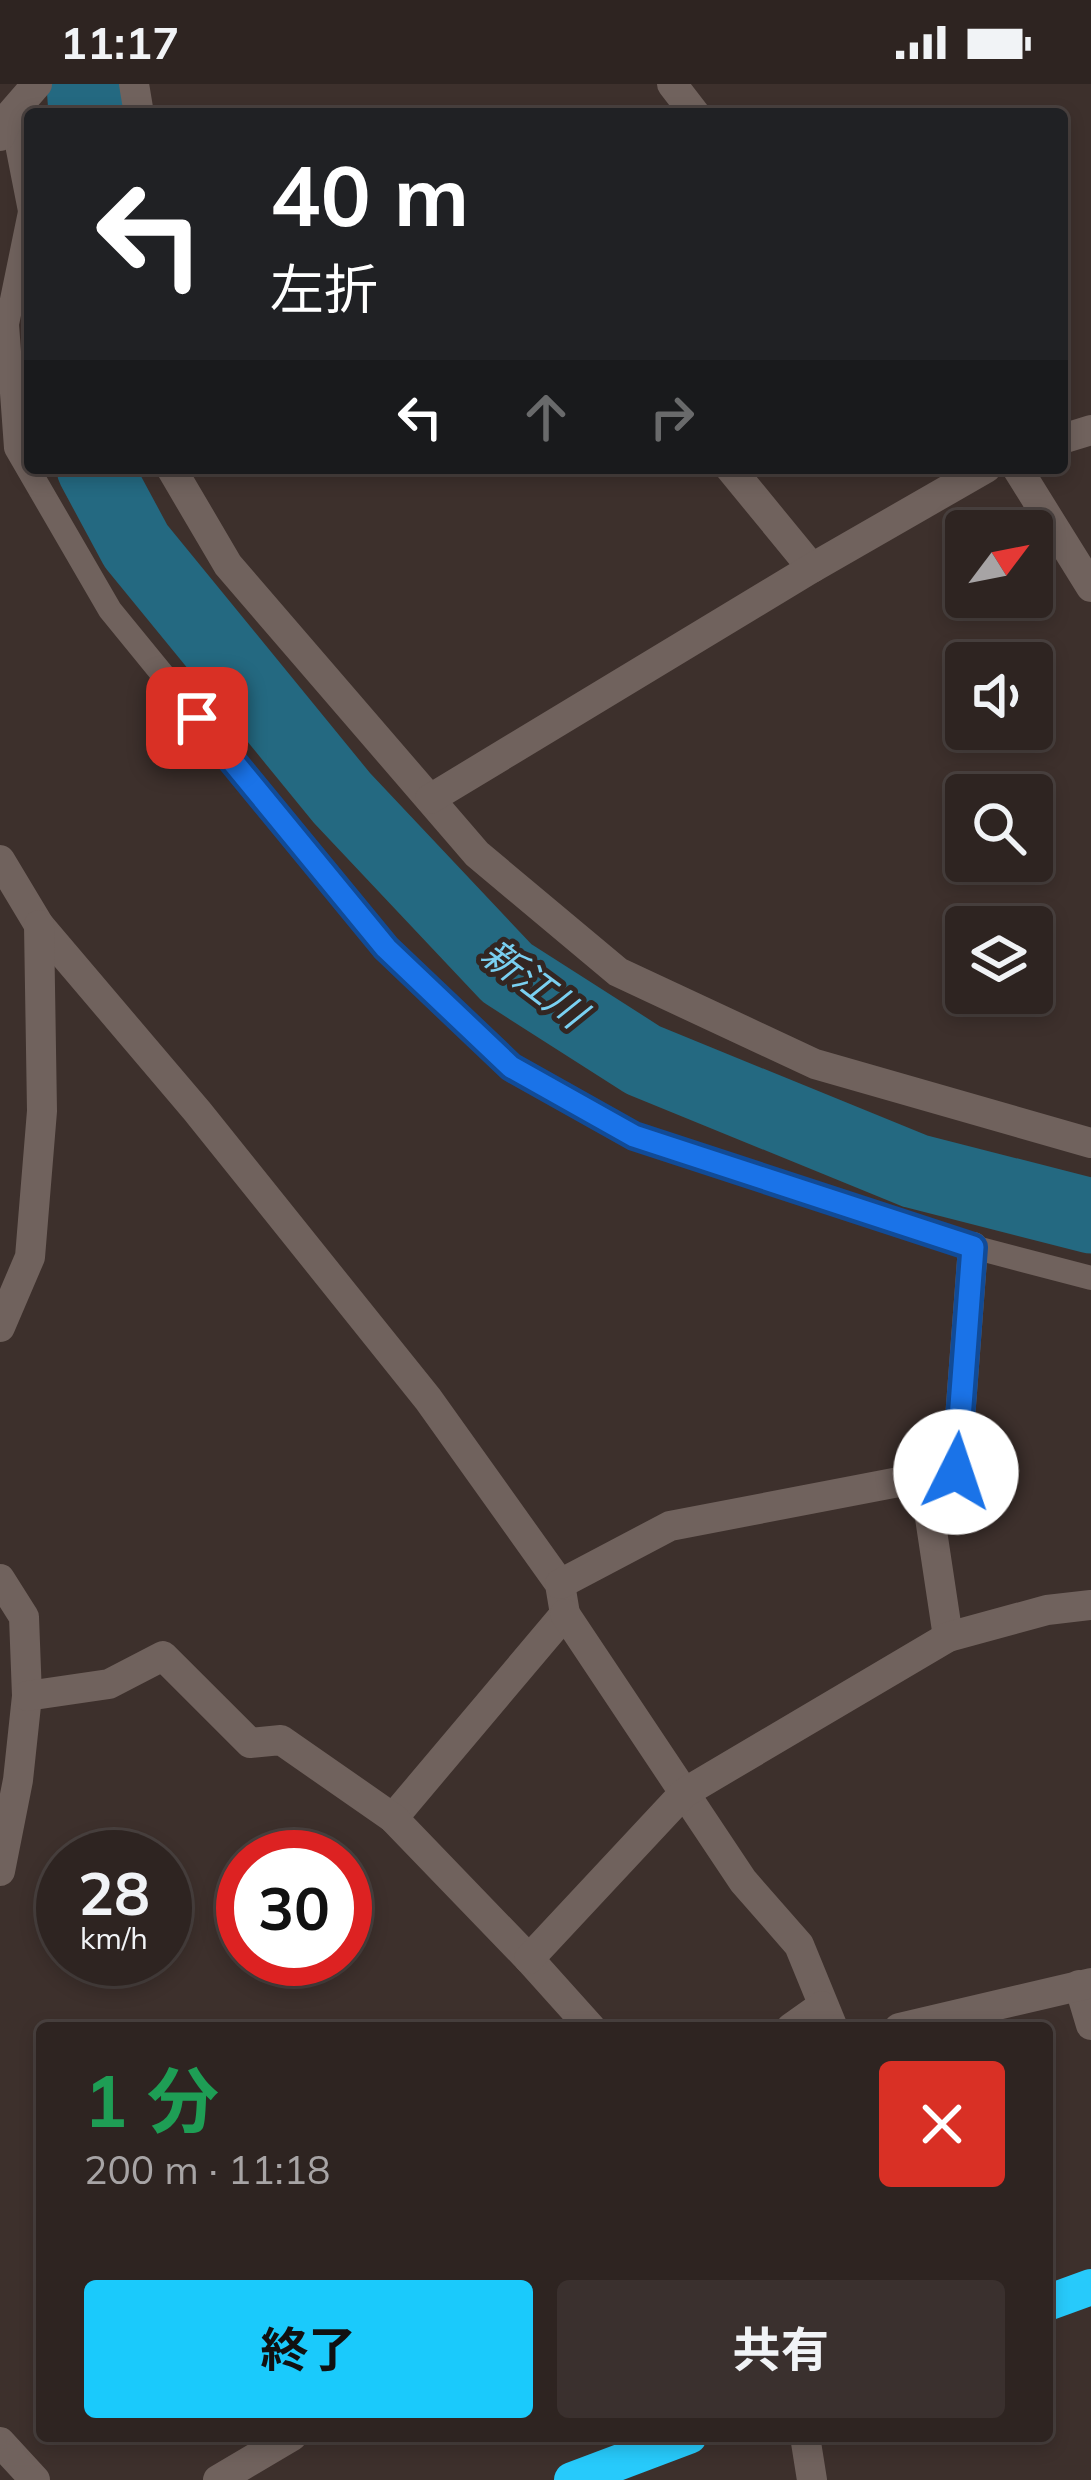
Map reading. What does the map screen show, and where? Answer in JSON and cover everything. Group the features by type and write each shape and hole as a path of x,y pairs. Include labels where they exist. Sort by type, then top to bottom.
{"highway":[{"path":"1053,2301 1091,2287"},
{"path":"572,2480 673,2442"}],"street":[{"path":"6,111 37,84"},
{"path":"672,84 690,108"},
{"path":"175,474 228,565 477,854 618,973 815,1064 1091,1143"},
{"path":"735,474 812,568"},
{"path":"430,799 976,474"},
{"path":"1021,474 1091,587"},
{"path":"0,860 39,925 428,1399 742,1881 799,1945 828,2017"},
{"path":"0,1327 31,1257 42,1111 39,925"},
{"path":"393,1818 562,1599 670,1526 956,1472 973,1247"},
{"path":"924,1478 947,1637"},
{"path":"0,1579 24,1617 27,1696 18,1780 0,1871"},
{"path":"529,1959 684,1793 947,1637 1047,1610 1091,1605"},
{"path":"27,1696 109,1684 163,1656 250,1743 281,1740 393,1818 586,2022"},
{"path":"924,2022 1085,1984 1091,2025"},
{"path":"0,2442 35,2480"},
{"path":"218,2480 282,2442"},
{"path":"807,2442 812,2480"}],"lane":[{"path":"6,111 24,187"},
{"path":"24,241 7,324 16,448 24,462"},
{"path":"31,474 110,610 386,948 511,1067 634,1136 973,1247 1091,1278"}],"waterway":[{"name":"新江川","path":"84,84 86,108"},
{"name":"新江川","path":"97,474 136,546 342,798 507,973 643,1060 915,1171 1091,1216"}],"route":[{"path":"197,718 386,948 511,1067 634,1136 973,1247 956,1472"}]}
